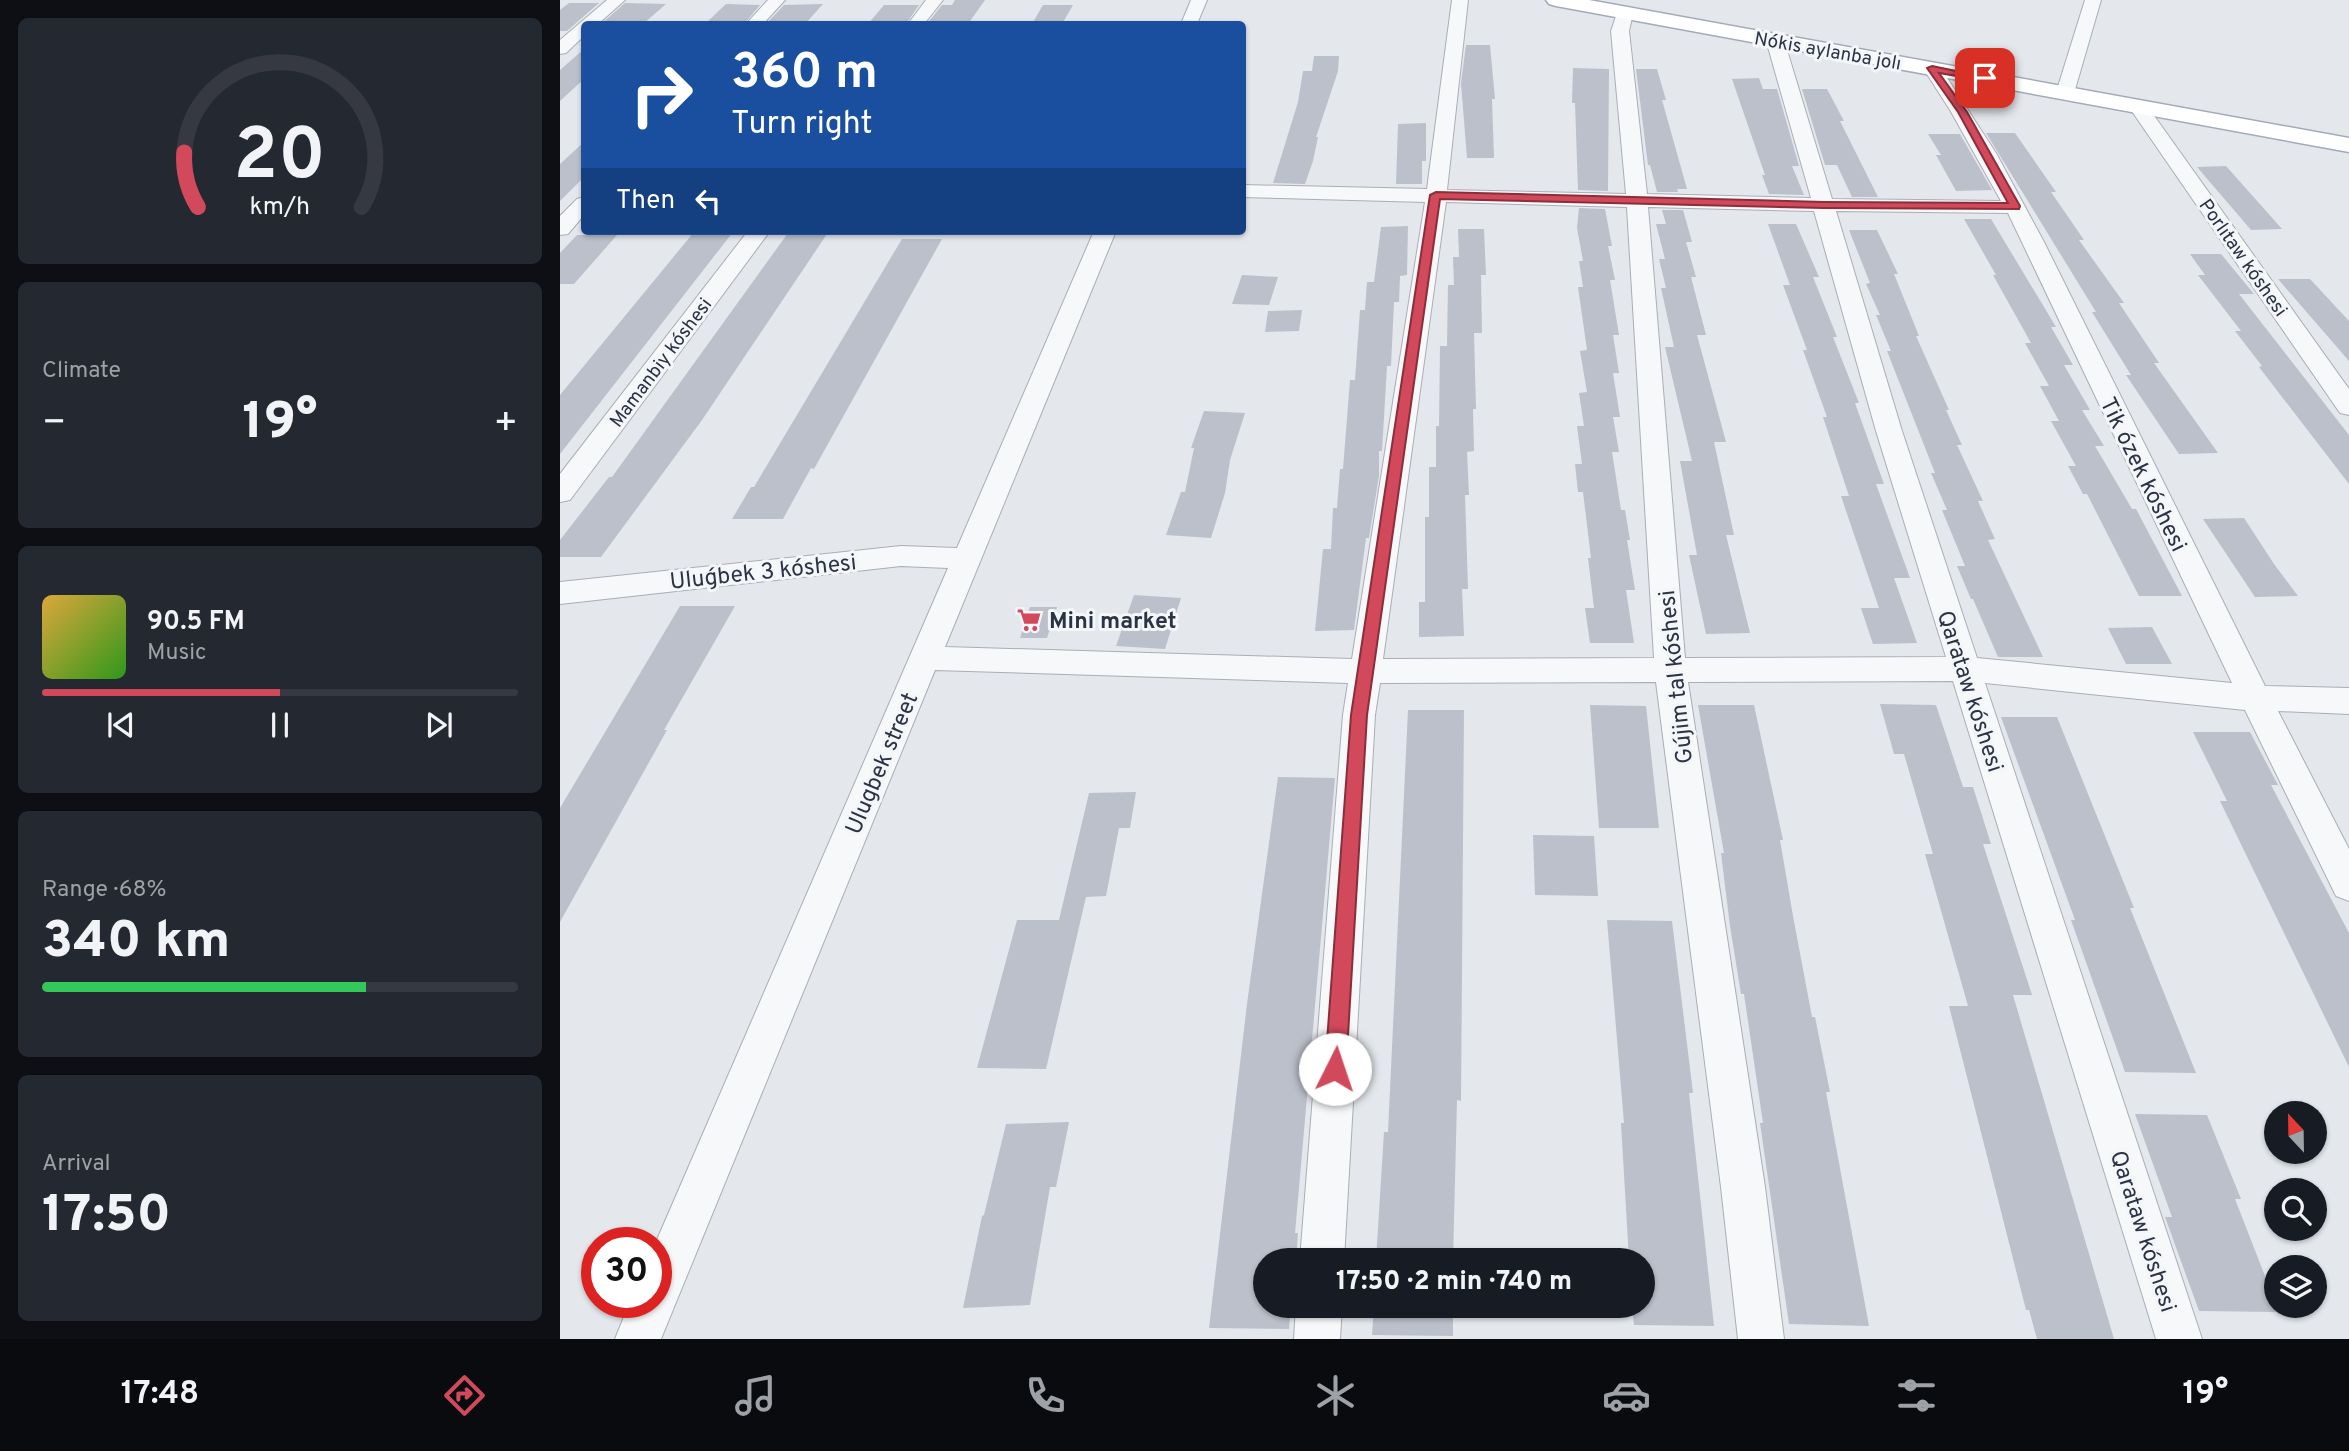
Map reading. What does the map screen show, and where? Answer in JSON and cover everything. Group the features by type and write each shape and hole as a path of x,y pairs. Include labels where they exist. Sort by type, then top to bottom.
{"main road":[{"name":"Nókis aylanba jolı","path":"1556,0 2348,145"}],"street":[{"path":"592,21 617,0"},
{"path":"757,21 777,0"},
{"path":"918,21 935,0"},
{"path":"1190,21 1199,0"},
{"path":"1323,1248 1359,715 1436,195 1460,0"},
{"path":"2065,93 2093,0"},
{"name":"Gújim tal kóshesi","path":"1625,13 1620,31 1637,200 1670,669 1743,1187 1761,1339"},
{"path":"560,49 581,30"},
{"name":"Qarataw kóshesi","path":"1774,40 1889,432 2179,1339"},
{"name":"Tik ózek kóshesi","path":"1932,68 1962,112 2015,206 2349,885"},
{"name":"Porlıtaw kóshesi","path":"2138,107 2349,407"},
{"path":"1246,191 1824,205 2015,206"},
{"path":"560,229 581,206"},
{"name":"Mamanbiy kóshesi","path":"560,493 756,235"},
{"name":"Ulugbek street","path":"672,1257 1103,235"},
{"name":"Uluǵbek 3 kóshesi","path":"560,593 901,556 967,559"},
{"path":"925,658 1365,671 1964,669 2255,698 2349,701"},
{"path":"638,1339 647,1318"},
{"path":"1317,1339 1318,1318"}],"building":[{"path":"955,0 985,0 970,21 929,21 942,5 952,5"},
{"path":"569,3 599,3 567,31 560,31 560,10"},
{"path":"625,3 666,4 646,21 604,21"},
{"path":"726,4 760,5 747,21 708,21"},
{"path":"823,4 808,21 769,21 784,5"},
{"path":"884,5 919,5 908,21 871,21"},
{"path":"1043,5 1073,5 1064,21 1034,21"},
{"path":"1466,45 1490,45 1495,99 1492,99 1494,158 1467,158 1461,83"},
{"path":"581,52 581,82 560,101 560,70"},
{"path":"1314,56 1339,56 1338,71 1316,137 1313,161 1305,184 1273,183 1298,102 1303,71 1312,71"},
{"path":"1573,68 1609,69 1608,191 1578,190 1575,103 1572,103"},
{"path":"1636,69 1657,69 1666,100 1662,100 1687,189 1657,192 1648,165"},
{"path":"1759,78 1763,89 1777,89 1799,166 1792,166 1804,195 1769,194 1732,79"},
{"path":"1802,89 1827,89 1878,197 1852,197 1837,165 1825,165"},
{"path":"1426,123 1426,161 1422,161 1422,184 1396,184 1398,124"},
{"path":"1986,133 2015,133 2056,192 2051,192 2084,240 2079,240 2124,303 2119,303 2159,363 2154,363 2218,453 2179,454 2126,375 2131,375 2092,312 2096,312"},
{"path":"1928,134 1960,134 1992,190 1956,191 1936,155 1941,155"},
{"path":"581,145 581,180 560,201 560,164"},
{"path":"2226,166 2282,229 2251,230 2197,167"},
{"path":"1579,208 1605,209 1612,246 1608,246 1615,280 1610,280 1619,335 1613,335 1619,373 1613,373 1620,417 1613,417 1619,452 1612,452 1621,510 1625,510 1630,540 1627,540 1635,590 1626,590 1634,643 1590,643 1585,608 1594,608 1583,492 1578,492 1575,464 1582,464 1577,426 1584,426 1579,393 1587,392 1580,351 1587,350 1578,287 1583,287 1579,261 1583,261 1577,228"},
{"path":"1662,210 1683,210 1692,242 1686,242 1696,277 1691,277 1706,335 1697,335 1726,442 1714,442 1734,535 1726,535 1750,633 1706,634 1689,555 1697,555 1680,461 1692,461 1665,347 1674,347 1661,288 1666,288 1659,259 1665,259 1656,224 1666,224"},
{"path":"1964,219 1991,219 2056,327 2051,327 2073,365 2064,365 2090,410 2082,410 2104,446 2095,446 2132,509 2136,509 2182,596 2139,596 2087,494 2083,494 2068,466 2076,466 2051,421 2059,421 2040,386 2049,386 2025,343 2031,343"},
{"path":"1768,224 1796,224 1819,277 1813,277 1859,403 1855,403 1884,484 1876,484 1910,578 1894,578 1917,643 1873,644 1861,608 1879,608 1841,496 1849,496 1823,417 1827,417 1803,350 1807,350 1783,285 1790,285"},
{"path":"1408,226 1407,275 1400,276 1399,302 1394,302 1391,366 1387,366 1379,476 1369,538 1366,538 1354,630 1315,631 1323,549 1331,549 1333,508 1337,508 1340,469 1343,469 1350,380 1355,380 1360,310 1365,310 1367,282 1374,282 1381,227"},
{"path":"1458,229 1484,229 1486,275 1481,275 1482,333 1474,333 1476,409 1473,409 1474,451 1467,452 1469,495 1465,495 1468,589 1462,589 1464,636 1419,637 1419,602 1425,602 1425,517 1429,517 1429,467 1436,467 1436,426 1439,426 1440,346 1447,346 1448,285 1454,285 1453,257 1459,257"},
{"path":"1849,230 1877,230 1898,274 1894,274 1919,336 1916,336 1962,445 1957,445 1983,501 1978,501 1995,539 1988,540 2043,657 1998,657 1971,599 1957,566 1965,566 1942,510 1947,510 1931,473 1935,473 1887,351 1891,351 1876,315 1880,315 1866,284 1870,283"},
{"path":"577,235 617,235 574,284 560,284 560,253"},
{"path":"692,235 731,235 560,454 560,395"},
{"path":"787,235 826,235 702,420 601,557 560,557 560,540 609,477 612,477"},
{"path":"902,239 942,239 814,469 811,468 783,519 732,519 751,487 754,487"},
{"path":"2190,254 2221,254 2254,294 2239,294 2349,435 2349,484 2259,367 2262,366 2235,331 2241,331 2198,275 2205,275"},
{"path":"1242,275 1278,277 1269,305 1232,304"},
{"path":"2278,279 2310,279 2349,321 2349,361"},
{"path":"1302,310 1299,331 1265,332 1268,311"},
{"path":"1204,411 1245,413 1230,460 1225,493 1211,538 1166,535 1181,492 1185,492 1194,448 1191,448"},
{"path":"2244,518 2298,596 2255,597 2203,519"},
{"path":"1134,595 1181,598 1165,649 1116,646"},
{"path":"680,606 735,606 560,922 560,808"},
{"path":"1030,607 1057,607 1047,638 1020,638"},
{"path":"2152,627 2172,664 2126,664 2108,628"},
{"path":"1880,704 1936,705 1963,787 1973,787 1991,844 1983,844 2032,995 2013,995 2114,1339 2037,1339 2029,1310 2026,1310 1949,1006 1968,1006 1925,854 1933,854 1904,754 1894,754"},
{"path":"1590,705 1646,706 1659,828 1599,828"},
{"path":"1698,705 1754,705 1783,840 1780,840 1812,1017 1815,1017 1830,1092 1826,1092 1869,1326 1789,1324 1744,994 1741,994 1730,926 1721,853 1724,853"},
{"path":"1408,710 1464,710 1461,1101 1457,1100 1453,1248 1377,1248 1384,1132 1388,1132"},
{"path":"2001,717 2057,717 2134,908 2130,908 2196,1073 2125,1072 2071,920 2075,920"},
{"path":"2193,732 2250,732 2278,785 2271,785 2349,933 2349,1067 2220,801 2227,801"},
{"path":"1278,777 1335,778 1295,1233 1298,1233 1297,1248 1253,1248 1253,1318 1290,1318 1289,1329 1209,1328 1247,1004"},
{"path":"1136,792 1130,828 1119,828 1106,896 1086,897 1046,1069 977,1068 1017,920 1059,920 1089,793"},
{"path":"1533,835 1594,836 1598,896 1535,895"},
{"path":"1607,920 1672,921 1693,1093 1689,1093 1714,1326 1634,1325 1633,1318 1655,1318 1655,1248 1628,1248 1621,1123 1624,1123"},
{"path":"2135,1114 2207,1115 2241,1199 2235,1199 2264,1273 2264,1312 2199,1311 2165,1217 2172,1217"},
{"path":"1069,1122 1056,1187 1050,1187 1030,1305 963,1308 982,1216 1006,1124"},
{"path":"1373,1318 1453,1318 1453,1336 1372,1335"}],"place":[{"name":"Mini market","path":"1029,620"}],"route":[{"path":"1335,1069 1359,715 1436,195 1824,205 2015,206 1962,112 1932,68 1985,78"}]}
